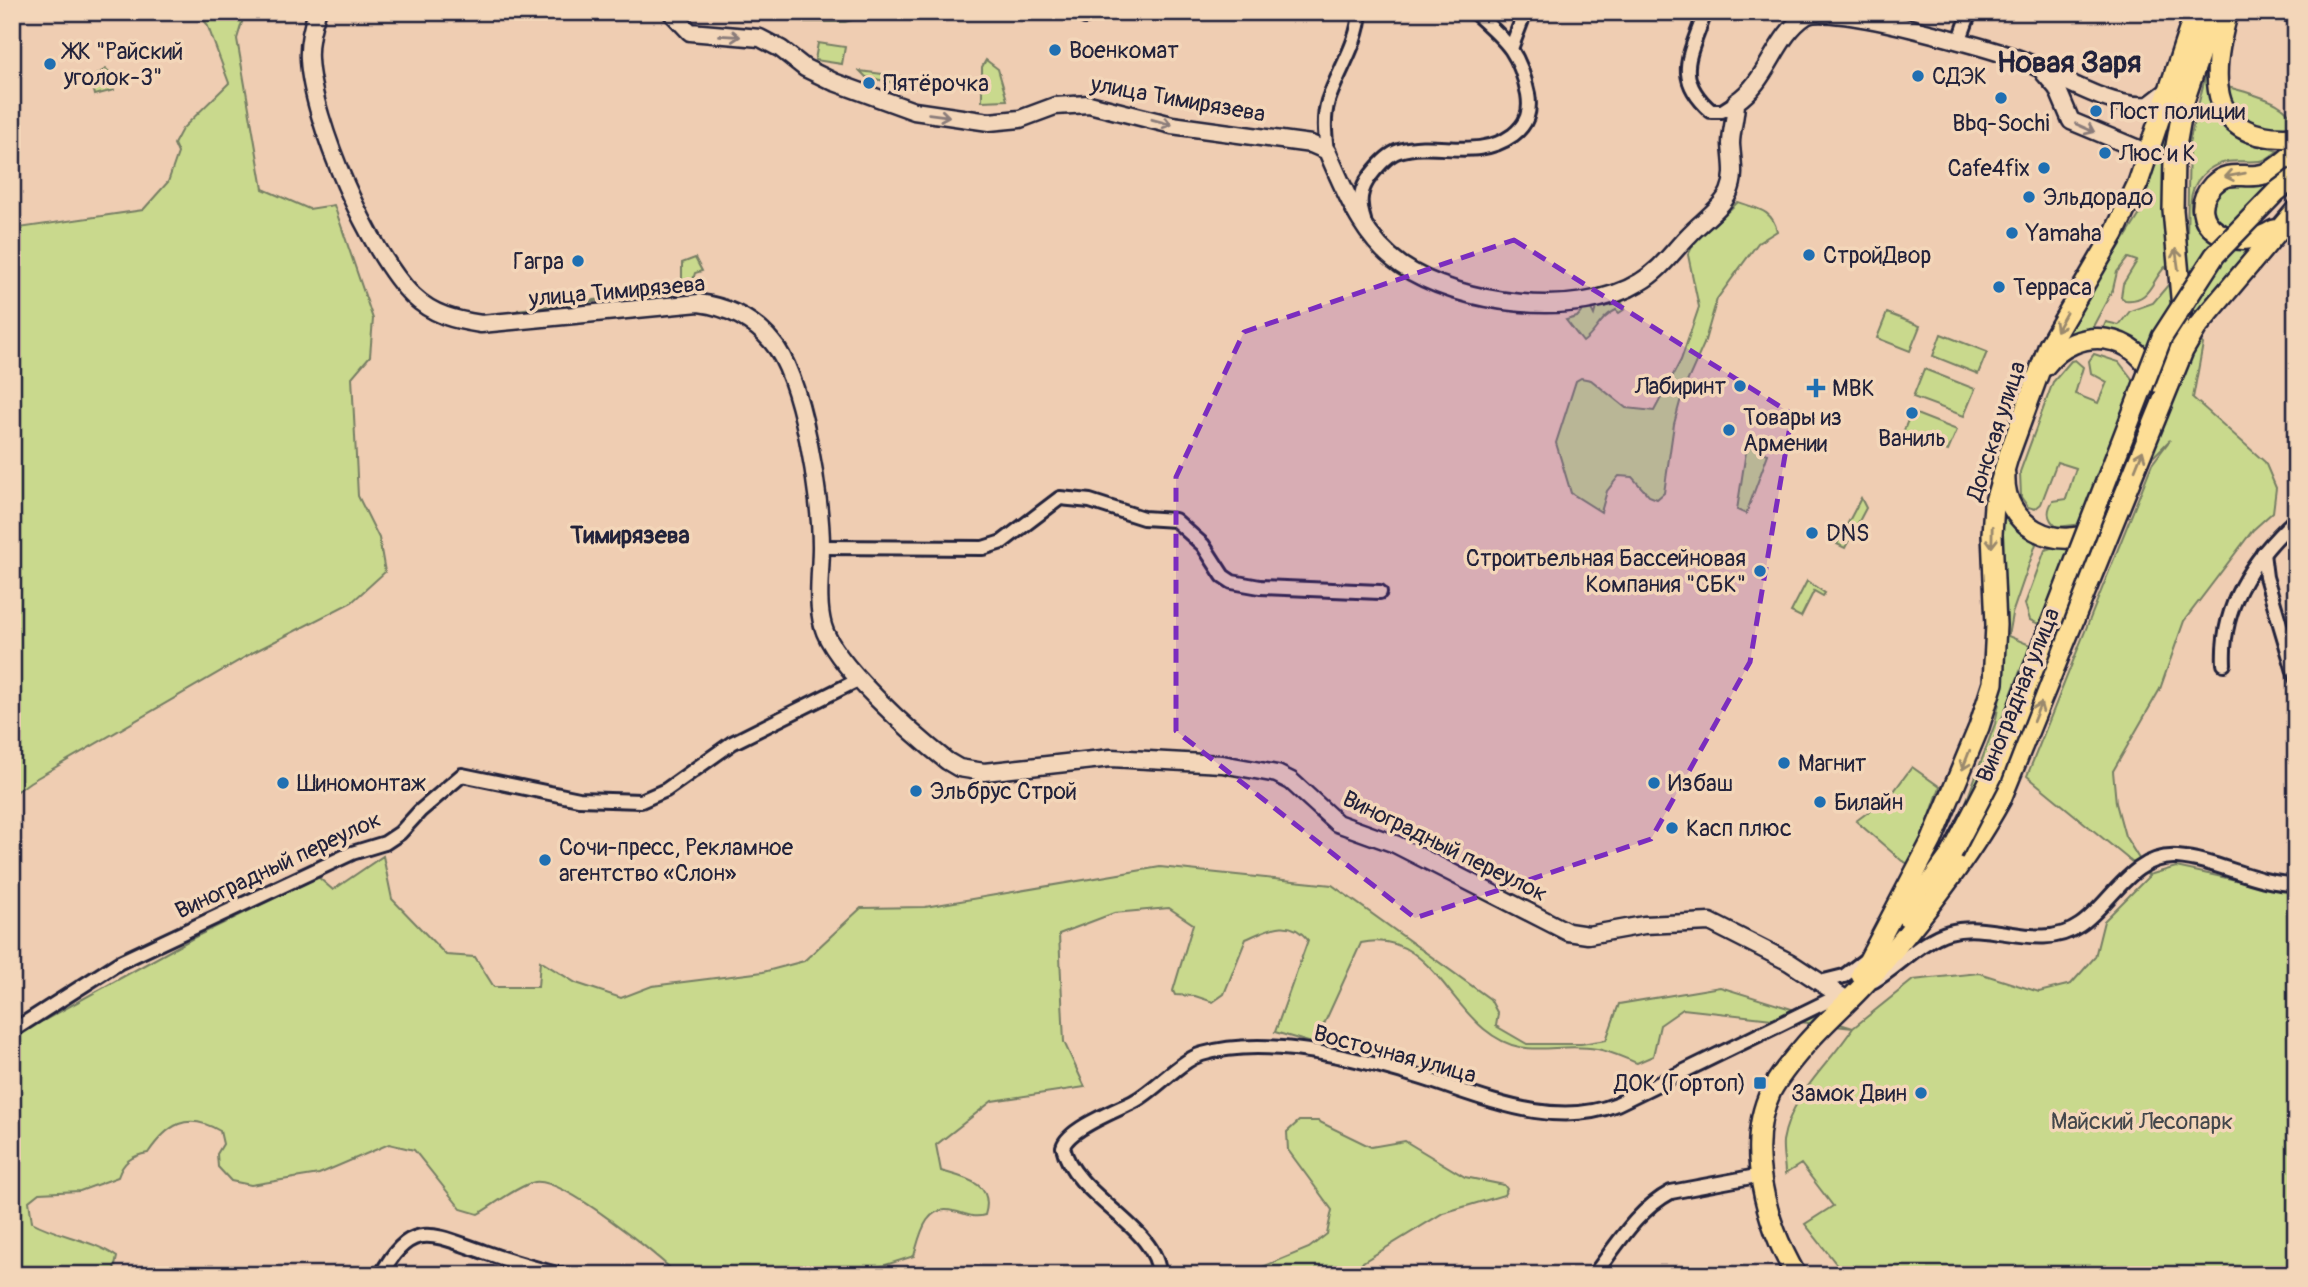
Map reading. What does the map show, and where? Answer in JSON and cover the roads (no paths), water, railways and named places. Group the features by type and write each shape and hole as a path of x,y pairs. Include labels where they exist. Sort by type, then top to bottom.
{"main road":[{"name":"Донская улица","path":"1847,996 1873,953 1932,840 1979,727 1993,683 1996,625 1992,534 1994,505 2008,457 2049,345 2114,234 2148,153 2195,12"},
{"path":"2154,421 2182,308 2173,210 2174,157 2184,101 2214,12"},
{"path":"2228,12 2217,50 2214,76 2226,111 2234,121 2255,134 2280,139 2296,137"},
{"path":"2281,226 2253,239 2232,240 2210,225 2203,205 2211,187 2224,177 2239,173 2264,174 2296,152"},
{"path":"1847,996 1952,853 1992,776 2162,337 2192,287 2215,256 2276,192 2296,177"},
{"name":"Виноградная улица","path":"1796,1275 1774,1226 1762,1175 1759,1141 1771,1092 1805,1045 1847,996 1871,978 1954,875 2001,799 2183,351 2197,327 2296,210"},
{"path":"2039,377 2052,358 2071,343 2094,338 2118,341 2138,354 2153,373 2158,396 2154,421"},
{"path":"2008,457 2004,481 2010,504 2024,523 2045,536 2068,539 2092,534 2111,519 2123,499"}],"street":[{"name":"улица Тимирязева","path":"317,12 311,30 309,60 316,105 325,131 372,237 414,297 432,311 451,320 481,324 699,303 724,306 773,343 789,372 816,477 821,547 822,625 829,642 860,679"},
{"name":"улица Тимирязева","path":"671,12 690,32 760,38 781,49 814,73 915,111 989,122 1020,119 1055,106 1089,104 1172,125 1311,144 1327,151"},
{"path":"1081,12 1085,17 1103,12"},
{"path":"1360,12 1355,39 1327,103 1324,123 1327,151 1357,217 1373,239 1401,265 1426,278 1493,300 1537,305 1614,293 1638,284 1657,271 1729,193 1734,172 1731,142 1736,103"},
{"path":"1373,239 1363,216 1360,196 1372,173 1396,151 1418,147 1486,149 1505,141 1523,128 1531,109 1512,46 1474,12"},
{"path":"1512,46 1525,12"},
{"path":"1706,12 1689,62 1687,82 1695,96 1711,111 1722,111 1754,88 1795,26 1809,13 1828,13 1878,22 1959,42 2139,106 2155,102 2170,89"},
{"path":"1959,42 1970,12"},
{"path":"2278,12 2296,16"},
{"path":"2040,69 2057,88 2068,117 2079,126 2148,153"},
{"path":"2064,103 2070,93 2083,88"},
{"path":"821,547 983,548 1002,542 1060,498 1090,501 1143,518 1175,520 1203,545 1223,576 1232,582 1260,587 1380,592"},
{"path":"2224,664 2223,638 2236,596 2263,553 2296,519"},
{"path":"2263,553 2266,577 2292,651 2296,678"},
{"name":"Виноградный переулок","path":"12,1031 120,962 352,853 384,843 400,833 419,811 461,775 579,799 641,801 666,790 732,743 860,679 932,749 959,768 984,772 1111,758 1222,764 1277,774 1292,781 1337,823 1395,844 1567,932 1588,935 1644,925 1710,922 1749,939 1847,996"},
{"path":"1847,996 1948,932 1974,930 2034,938 2068,931 2080,925 2114,889 2146,864 2175,856 2261,881 2296,884"},
{"path":"1820,982 1844,976 1873,953"},
{"name":"Восточная улица","path":"1159,1275 1159,1266 1144,1243 1080,1180 1070,1166 1063,1147 1070,1134 1142,1097 1200,1055 1231,1047 1294,1049 1420,1077 1494,1103 1581,1115 1600,1112 1847,996"},
{"path":"12,1019 25,1024"},
{"path":"1594,1275 1632,1224 1661,1197 1671,1192 1762,1175"},
{"path":"381,1275 394,1251 410,1239 441,1235 482,1251 562,1275"}],"place":[{"name":"Военкомат","path":"1055,50"},
{"name":"ЖК \"Райский уголок-3\"","path":"50,64"},
{"name":"СДЭК","path":"1918,76"},
{"name":"Пятёрочка","path":"869,83"},
{"name":"Bbq-Sochi","path":"2001,98"},
{"name":"Пост полиции","path":"2096,111"},
{"name":"Люс и К","path":"2105,153"},
{"name":"Cafe4fix","path":"2044,168"},
{"name":"Эльдорадо","path":"2029,197"},
{"name":"Yamaha","path":"2012,233"},
{"name":"СтройДвор","path":"1809,255"},
{"name":"Гагра","path":"578,261"},
{"name":"Терраса","path":"1999,287"},
{"name":"Лабиринт","path":"1740,386"},
{"name":"МВК","path":"1816,388"},
{"name":"Ваниль","path":"1912,413"},
{"name":"Товары из Армении","path":"1729,430"},
{"name":"DNS","path":"1812,533"},
{"name":"Строитьельная Бассейновая Компания \"СБК\"","path":"1760,571"},
{"name":"Магнит","path":"1784,763"},
{"name":"Шиномонтаж","path":"283,783"},
{"name":"Избаш","path":"1654,783"},
{"name":"Эльбрус Строй","path":"916,791"},
{"name":"Билайн","path":"1820,802"},
{"name":"Касп плюс","path":"1672,828"},
{"name":"Сочи-пресс, Рекламное агентство «Слон»","path":"545,860"},
{"name":"ДОК (Гортоп)","path":"1760,1083"},
{"name":"Замок Двин","path":"1921,1093"}],"district":[{"name":"Новая Заря","path":"2069,62"},
{"name":"Тимирязева","path":"630,535"}],"park label":[{"name":"Майский Лесопарк","path":"2142,1121"}]}
